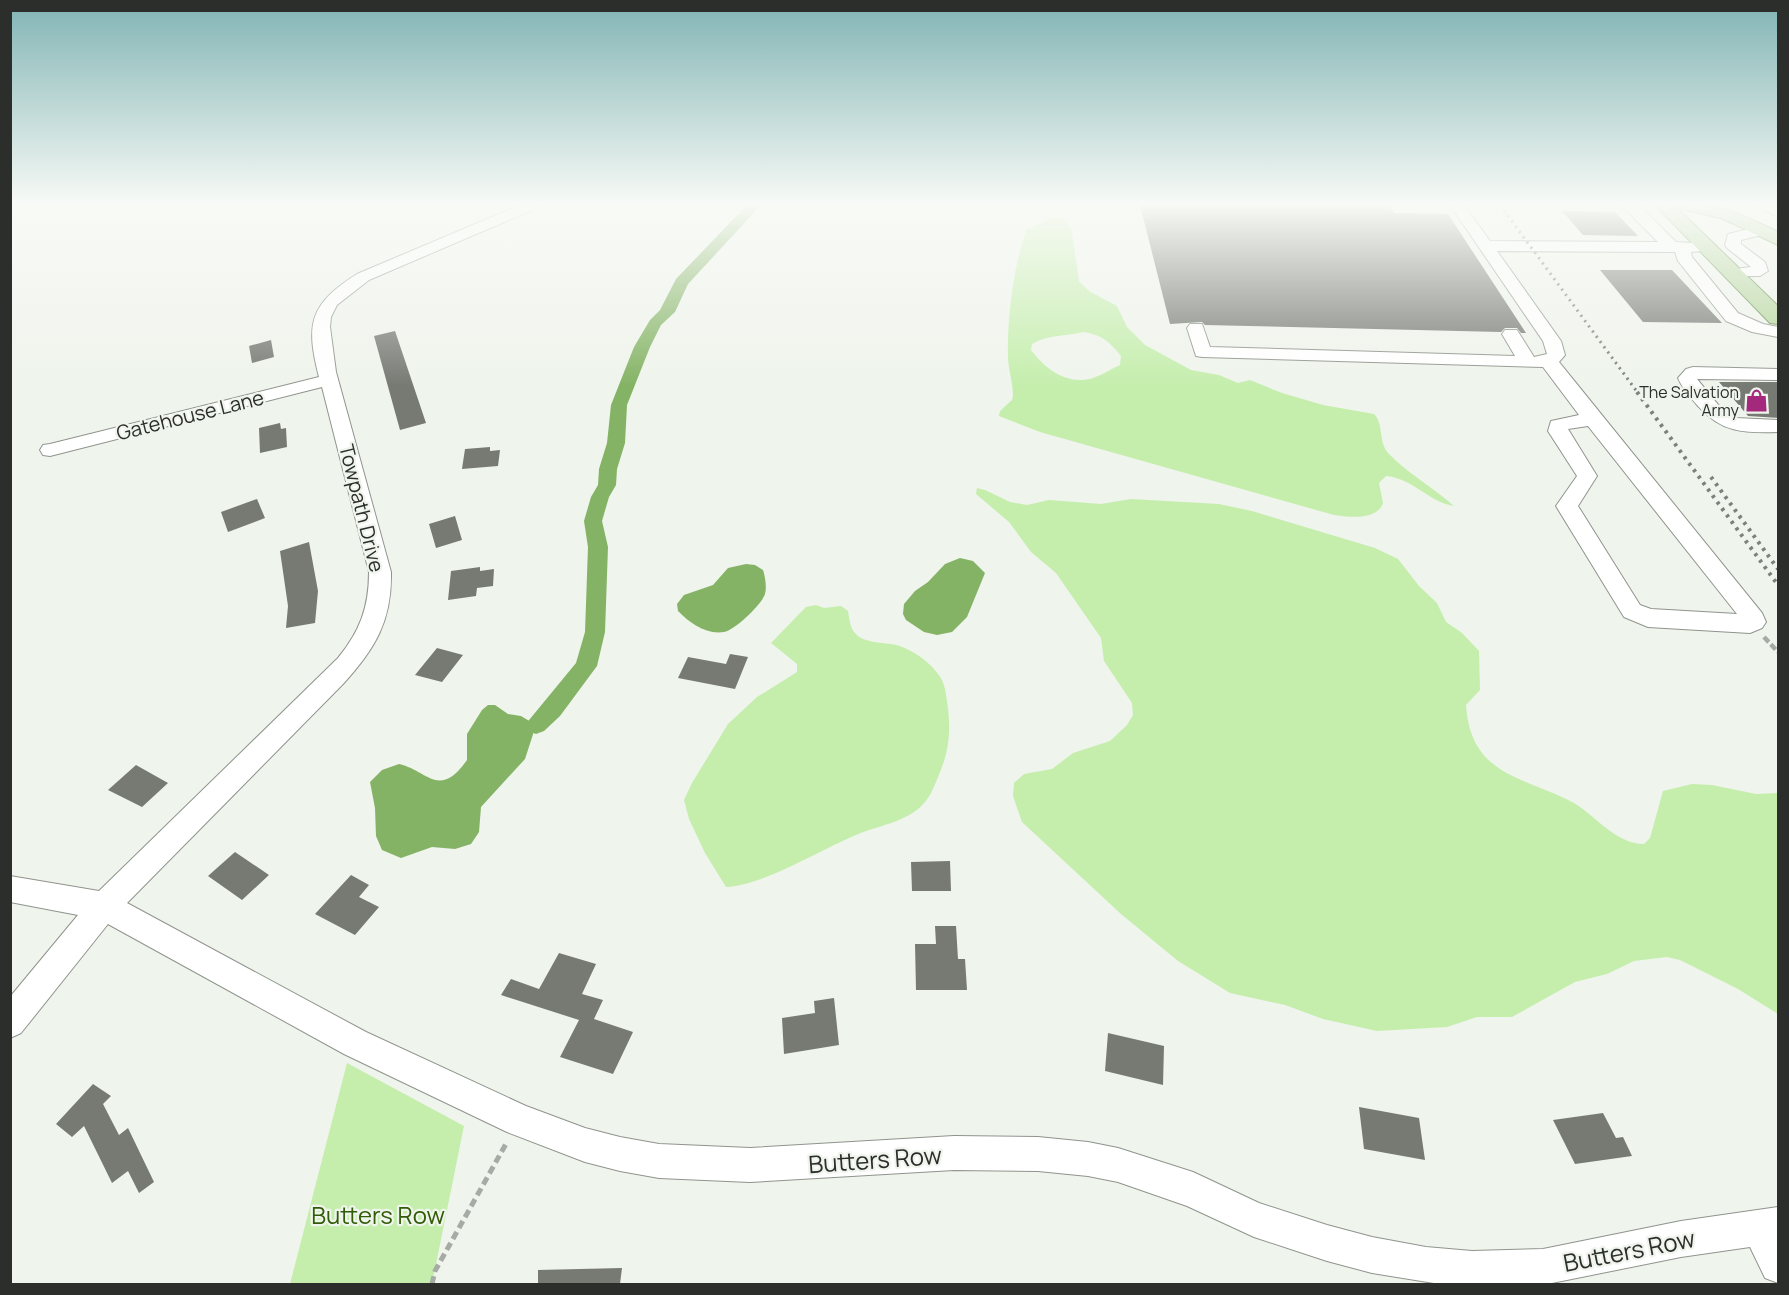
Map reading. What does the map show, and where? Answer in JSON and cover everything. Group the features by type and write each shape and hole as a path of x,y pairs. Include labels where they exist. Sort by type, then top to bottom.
{"main road":[{"path":"1725,265 1779,318"}],"street":[{"name":"Towpath Drive","path":"10,1022 104,906 330,683 353,658 372,627 381,597 380,572 329,380 322,318 326,307 336,296 363,277 390,265"},
{"path":"1196,328 1202,352 1538,362 1556,355 1552,342 1499,265"},
{"path":"1690,265 1732,317 1758,328 1779,332"},
{"path":"1760,265 1761,270"},
{"path":"1733,273 1761,270 1779,273"},
{"path":"1511,334 1538,362 1569,384 1590,416 1754,619 1754,622 1750,624 1648,618 1632,611 1567,506 1587,476 1558,431 1558,425 1587,420 1590,416"},
{"path":"1779,374 1693,373 1687,378 1716,415 1725,422 1743,426 1779,426"},
{"name":"Gatehouse Lane","path":"50,450 329,380"},
{"name":"Butters Row","path":"10,889 81,900 104,906 355,1043 519,1120 585,1145 611,1152 659,1161 703,1164 796,1164 954,1153 1038,1154 1088,1159 1150,1175 1192,1190 1254,1219 1327,1243 1415,1263 1472,1269 1543,1267 1681,1239 1769,1226"},
{"path":"1769,1226 1779,1265"}],"path":[{"path":"432,1284 435,1271 519,1120"}],"green space":[{"path":"1017,265 1077,265 1079,281 1089,291 1117,306 1127,327 1145,345 1191,370 1219,375 1238,383 1250,380 1282,393 1323,405 1374,414 1388,453 1454,506 1436,500 1404,481 1386,476 1379,483 1383,503 1375,513 1362,516 1334,515 1040,432 999,416 1000,411 1012,400 1013,396 1008,359","holes":["1083,332 1100,337 1121,356 1120,365 1084,380 1066,378 1058,374 1043,364 1031,350 1032,344 1045,339"]},
{"path":"977,488 1010,502 1027,505 1049,500 1101,504 1131,499 1219,504 1252,511 1375,548 1398,559 1419,586 1437,603 1446,622 1462,633 1479,651 1480,690 1466,705 1470,729 1478,747 1489,761 1519,779 1574,803 1624,840 1644,844 1650,838 1663,791 1692,784 1712,785 1756,794 1778,793 1778,1014 1738,989 1680,960 1667,957 1634,961 1607,974 1575,982 1512,1017 1477,1017 1447,1027 1377,1031 1323,1019 1285,1005 1230,993 1178,961 1121,914 1022,822 1013,796 1014,783 1024,774 1052,769 1073,753 1110,741 1127,725 1133,715 1132,703 1104,661 1101,638 1056,573 1031,552 1009,522 976,494"},
{"path":"816,605 824,608 841,606 848,611 854,632 858,636 868,641 896,645 911,651 927,662 939,675 945,689 949,723 948,744 943,765 928,798 914,812 856,835 774,874 741,885 726,887 705,853 689,819 684,800 728,724 757,697 797,672 797,664 771,643 806,607"},
{"name":"Butters Row","path":"347,1063 464,1126 432,1284 290,1284"}],"shaded area":[{"path":"960,558 973,561 985,573 967,617 952,632 937,635 924,632 906,620 903,614 904,604 945,564"},
{"path":"746,564 755,565 763,570 766,591 759,604 735,627 724,632 711,632 693,624 678,611 677,604 684,595 713,585 728,568"},
{"path":"488,705 495,705 508,714 521,716 536,725 525,759 481,807 479,832 471,844 455,849 432,847 401,858 382,850 376,836 375,808 370,782 382,770 399,764 433,779 448,778 457,772 467,760 467,734 482,710"}],"building":[{"path":"1155,265 1482,265 1526,333 1521,333 1517,328 1505,328 1501,332 1205,325 1202,322 1170,324"},
{"path":"1600,270 1672,270 1722,323 1643,322"},
{"path":"395,331 426,423 400,430 374,336"},
{"path":"271,340 274,357 252,363 249,346"},
{"name":"The Salvation Army","path":"1719,382 1779,382 1779,418 1748,416"},
{"path":"280,423 281,429 286,428 287,447 260,453 259,428"},
{"path":"490,447 490,451 500,450 498,466 462,469 465,449"},
{"path":"257,499 265,518 228,532 221,512"},
{"path":"455,516 462,540 436,548 429,524"},
{"path":"309,542 318,591 315,623 286,628 288,606 280,551"},
{"path":"480,567 480,571 494,569 493,586 477,588 476,596 448,600 451,571"},
{"path":"437,648 463,655 442,682 415,675"},
{"path":"730,654 748,657 735,689 678,678 688,657 726,664"},
{"path":"136,765 168,783 142,807 108,790"},
{"path":"235,852 269,875 242,900 208,876"},
{"path":"950,861 951,891 912,891 911,862"},
{"path":"351,875 369,885 359,897 379,907 355,935 315,914"},
{"path":"935,926 956,926 958,959 965,959 967,990 916,990 915,944 936,944"},
{"path":"559,953 596,964 582,994 603,1000 594,1019 633,1032 613,1074 560,1057 579,1020 501,995 511,979 539,989"},
{"path":"834,998 839,1045 784,1054 782,1018 815,1013 814,1001"},
{"path":"1108,1033 1164,1046 1163,1085 1105,1071"},
{"path":"93,1084 111,1096 103,1104 119,1135 128,1128 154,1182 139,1193 128,1171 112,1183 84,1126 72,1137 56,1124"},
{"path":"1359,1107 1419,1118 1425,1160 1364,1149"},
{"path":"1603,1113 1616,1138 1623,1137 1632,1156 1575,1164 1553,1120"},
{"path":"622,1268 620,1284 538,1284 538,1270"}],"waterway":[{"path":"536,725 552,710 586,666 595,632 598,547 593,521 600,497 607,485 608,469 616,443 619,405 642,347 655,323 667,312 681,282 697,265"}],"railway":[{"path":"1544,265 1638,393"},
{"path":"1637,392 1778,585"},
{"path":"1711,477 1778,569"}],"place":[{"name":"The Salvation Army","path":"1757,401"}]}
